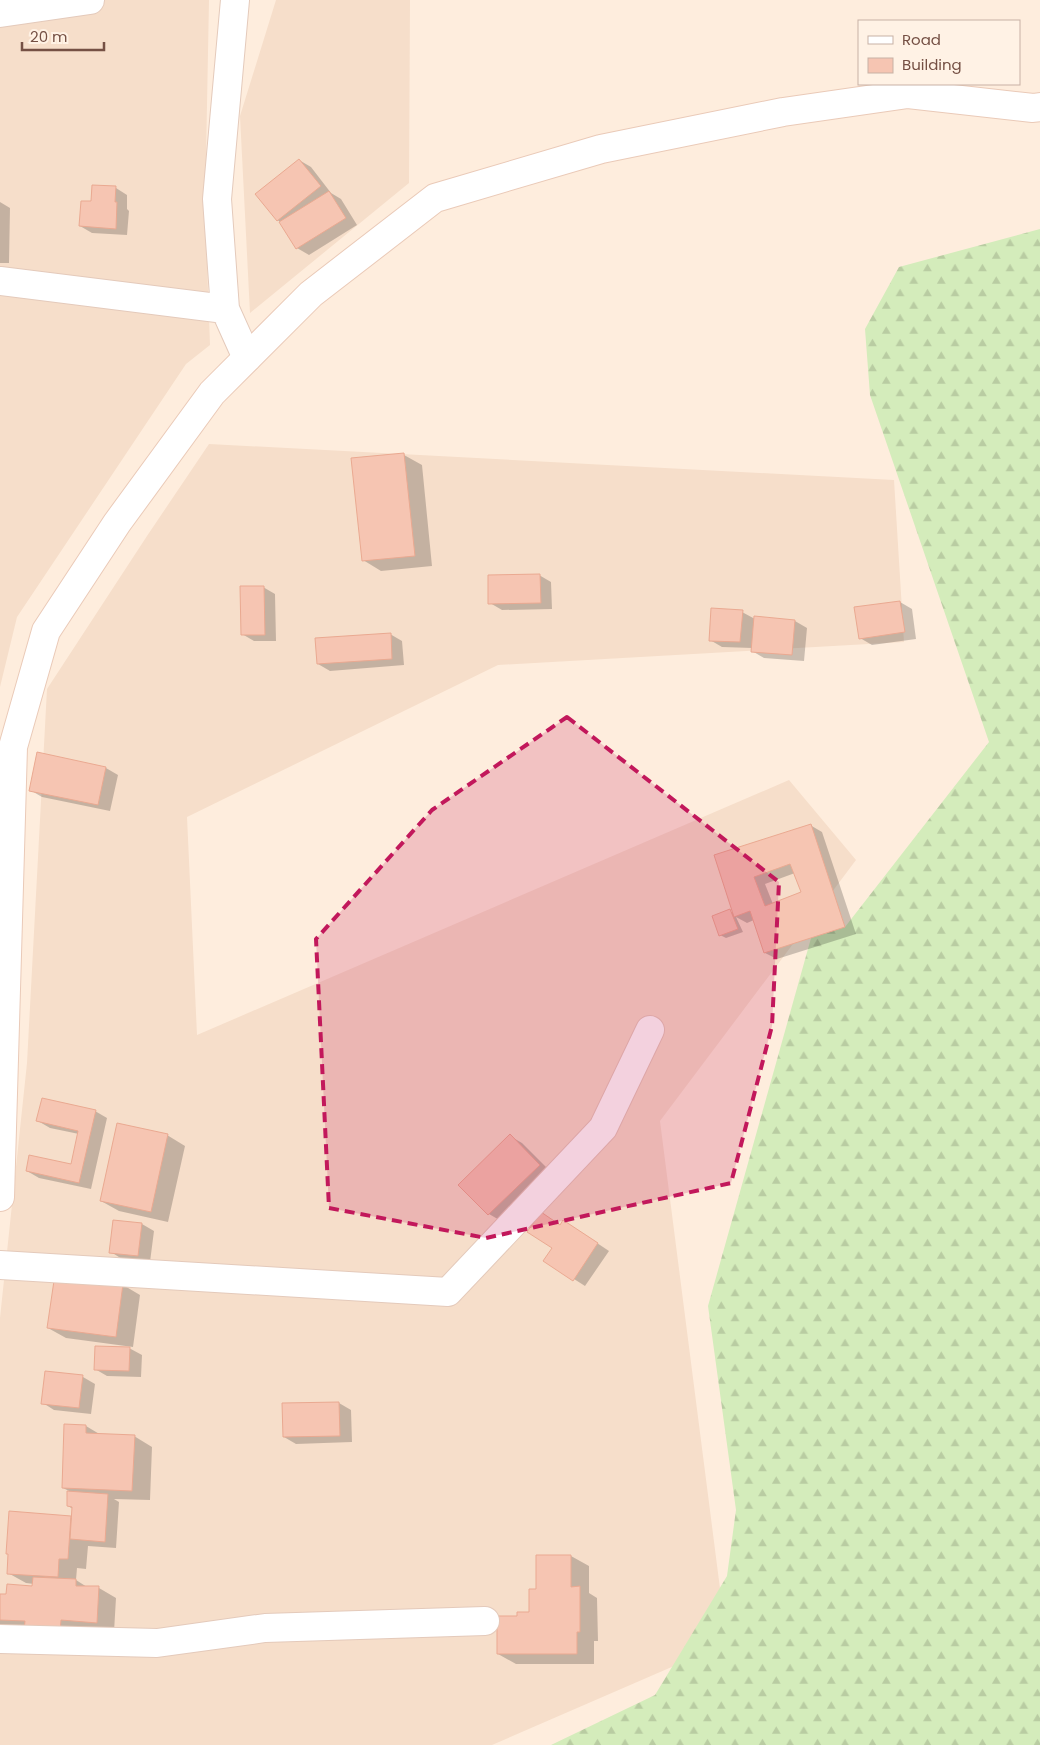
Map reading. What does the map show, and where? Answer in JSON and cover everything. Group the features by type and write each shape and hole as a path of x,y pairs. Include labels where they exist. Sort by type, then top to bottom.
{"street":[{"path":"0,13 90,0"},
{"path":"235,0 216,199 225,309 247,358"},
{"path":"0,1197 13,747 46,631 117,523 212,393 311,294 435,198 601,149 783,112 908,94 1033,108 1040,107"},
{"path":"0,280 225,309"},
{"path":"0,1264 448,1292 603,1128 650,1030"},
{"path":"0,1639 157,1643 265,1628 485,1621"}],"highlighted area":[{"path":"567,717 779,882 772,1026 731,1183 486,1238 329,1208 316,939 432,810"}],"shaded area":[{"path":"0,0 209,0 205,209 210,345 186,364 17,617 0,687"},
{"path":"276,0 410,0 409,183 250,313 240,116"},
{"path":"209,444 894,480 904,642 498,665 187,817 197,1035 789,780 856,860 660,1121 727,1643 492,1745 0,1745 0,1318 27,1063 47,689"}],"green space":[{"path":"1040,229 1040,1745 551,1745 655,1695 727,1576 736,1510 708,1306 813,931 845,927 989,742 870,395 865,329 899,267"}],"building":[{"path":"299,159 321,186 277,221 255,194"},
{"path":"92,185 116,186 116,229 79,226 81,201 91,201"},
{"path":"329,191 346,218 296,249 279,222"},
{"path":"404,453 415,556 362,561 351,458"},
{"path":"540,574 541,603 488,604 488,575"},
{"path":"240,586 264,586 265,635 241,635"},
{"path":"900,601 905,632 859,639 854,607"},
{"path":"711,608 743,610 740,642 709,641"},
{"path":"754,616 795,620 792,655 751,652"},
{"path":"391,633 392,659 317,664 315,638"},
{"path":"37,752 106,767 98,805 29,791"},
{"path":"811,824 845,927 764,953 750,911 734,917 714,855","holes":["790,864 801,892 765,906 754,877"]},
{"path":"730,909 738,929 719,936 712,916"},
{"path":"42,1098 96,1110 79,1183 26,1171 29,1155 71,1164 78,1131 36,1121"},
{"path":"117,1123 168,1134 151,1212 100,1201"},
{"path":"510,1134 540,1165 488,1215 458,1185"},
{"path":"541,1212 560,1225 563,1220 598,1243 573,1281 543,1261 552,1248 527,1232"},
{"path":"113,1220 142,1223 138,1256 109,1253"},
{"path":"55,1274 123,1284 116,1337 47,1328"},
{"path":"95,1346 130,1347 129,1371 94,1370"},
{"path":"45,1371 83,1375 79,1408 41,1404"},
{"path":"339,1402 340,1436 283,1437 282,1403"},
{"path":"64,1424 86,1425 86,1433 135,1435 132,1491 62,1488"},
{"path":"67,1491 108,1494 105,1542 70,1539 72,1507 67,1506"},
{"path":"9,1511 71,1516 68,1559 59,1559 58,1577 7,1574 8,1554 6,1554"},
{"path":"536,1555 571,1555 571,1587 580,1586 580,1632 577,1632 577,1654 497,1654 497,1616 517,1616 517,1612 529,1612 529,1589 536,1589"},
{"path":"33,1577 76,1579 76,1586 99,1586 97,1623 61,1620 60,1631 24,1630 25,1621 0,1620 0,1594 6,1594 7,1584 32,1586"}]}
